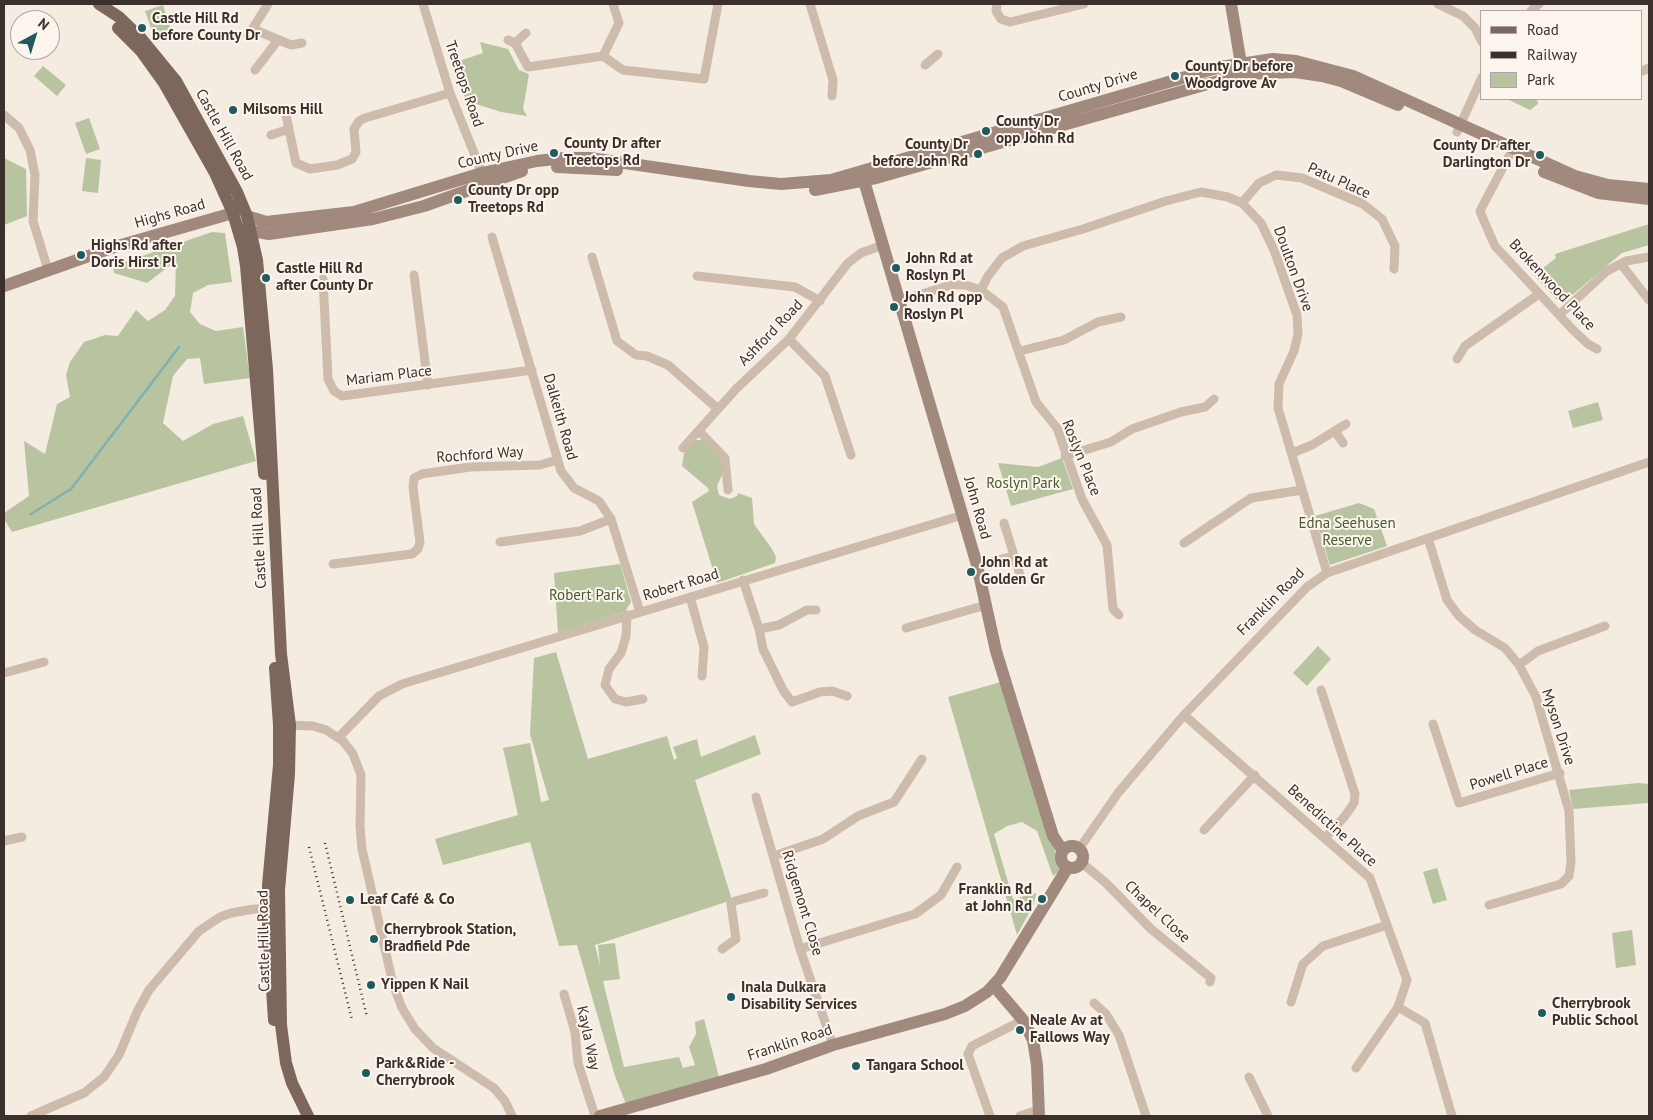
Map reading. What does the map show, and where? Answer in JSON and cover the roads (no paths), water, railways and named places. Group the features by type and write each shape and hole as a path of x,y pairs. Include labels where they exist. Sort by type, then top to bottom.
{"main road":[{"name":"Castle Hill Road","path":"89,4 125,34 164,83 218,179 233,213 243,246 248,282 289,774 273,909 275,1043 284,1083 300,1116"},
{"name":"Castle Hill Road","path":"99,4 128,25 166,68 209,138 247,216 257,260 267,369 284,725"},
{"path":"1232,4 1242,68"},
{"name":"County Drive","path":"251,232 278,233 373,219 416,208 519,172 565,167 632,172 781,192 833,188 863,176 1273,59 1296,60 1354,76 1459,128 1509,156 1559,179 1598,193 1649,199"},
{"name":"County Drive","path":"1459,128 1575,176 1608,185 1649,189"},
{"name":"County Drive","path":"247,216 266,222 354,212 482,173 536,161 564,158 590,158 781,184 863,176"},
{"name":"John Road","path":"863,176 963,515 977,565 996,651 1053,836 1063,851"},
{"path":"233,213 241,201"},
{"path":"233,213 247,216"},
{"path":"233,213 241,225 251,232"},
{"name":"Highs Road","path":"4,286 114,247 233,213"},
{"path":"1069,847 1079,848 1083,854 1082,863 1074,868 1068,867 1061,858 1063,851 1069,847"},
{"name":"Franklin Road","path":"600,1116 766,1069 832,1045 945,1014 979,998 994,986 1006,972 1068,867"},
{"name":"Castle Hill Road","path":"273,909 283,1044 292,1083 308,1116"},
{"path":"994,986 1023,1020 1036,1054 1038,1113"}],"street":[{"path":"268,4 251,32 291,46 302,43"},
{"name":"Treetops Road","path":"423,4 450,93 482,173"},
{"path":"603,56 619,23 613,4"},
{"path":"526,33 512,42 528,67 603,56 623,70 704,79 718,4"},
{"path":"810,4 832,80 832,96"},
{"path":"997,4 996,11 1001,19 1010,22 1084,4"},
{"path":"1438,4 1462,16 1480,37"},
{"path":"255,70 278,40"},
{"path":"925,65 938,54"},
{"path":"1459,128 1480,81"},
{"path":"286,115 299,166 310,169 349,162 355,155 354,130 359,121 450,93"},
{"path":"4,115 19,128 30,150 35,176 33,221 48,270"},
{"path":"271,135 289,130"},
{"name":"Brokenwood Place","path":"1509,156 1480,211 1496,246 1559,315 1588,344 1597,349"},
{"path":"459,193 482,173 490,178 502,178"},
{"name":"Patu Place","path":"1242,203 1259,183 1276,175 1302,178 1363,204 1382,219 1395,246 1394,268"},
{"name":"Doulton Drive","path":"981,290 988,276 1002,258 1023,246 1083,229 1166,201 1201,192 1228,197 1242,203 1261,223 1274,250 1297,315 1298,334 1294,351 1279,384 1278,408 1326,573"},
{"name":"Dalkeith Road","path":"492,237 557,460 567,480 574,488 599,501 611,519 640,612"},
{"name":"Ashford Road","path":"683,448 753,372 789,339 840,273 854,258 866,250 883,244"},
{"path":"1559,315 1607,272 1621,264 1649,257"},
{"path":"592,258 617,341 636,355 647,356 668,365 718,410"},
{"path":"1621,264 1649,300"},
{"path":"414,275 428,385"},
{"path":"697,276 795,287 820,301"},
{"name":"Mariam Place","path":"324,279 328,379 334,391 342,396 532,370"},
{"name":"Roslyn Place","path":"899,300 951,285 965,285 981,290 1003,307 1020,351 1026,377 1036,402 1057,428 1065,456 1082,499 1107,545 1112,609 1119,614"},
{"path":"1457,359 1465,346 1539,294"},
{"path":"1020,351 1064,340 1098,322 1121,317"},
{"path":"789,339 825,376 851,455"},
{"path":"1065,456 1111,442 1140,426 1205,406 1214,399"},
{"path":"1292,453 1312,445 1346,424"},
{"path":"699,431 725,458 728,490"},
{"path":"1335,431 1343,443"},
{"name":"Rochford Way","path":"333,564 412,554 418,550 420,542 413,487 414,478 422,474 470,467 540,465 557,460"},
{"name":"Franklin Road","path":"1079,848 1118,792 1184,715 1307,587 1326,573 1649,462"},
{"path":"1184,543 1251,498 1302,490"},
{"name":"Robert Road","path":"339,737 369,704 389,690 627,615 963,515"},
{"path":"500,542 580,531 611,519"},
{"path":"1004,523 1020,575"},
{"name":"Myson Drive","path":"1428,538 1447,600 1459,616 1475,630 1505,648 1519,665 1536,697 1560,773 1569,812 1571,862 1569,876 1561,884 1489,905"},
{"path":"977,565 1014,556"},
{"path":"743,580 759,629 763,649 783,690 792,702 820,692 832,690 847,696"},
{"path":"690,597 704,647 702,676"},
{"path":"906,628 986,605"},
{"path":"759,629 779,625 807,610 816,610"},
{"path":"627,615 626,636 621,653 609,669 605,685 615,699 626,702 643,699"},
{"path":"1519,665 1538,651 1605,626"},
{"path":"4,674 44,662"},
{"path":"1321,690 1355,794 1354,803 1325,838"},
{"name":"Benedictine Place","path":"1184,715 1370,878 1407,980 1398,1008 1356,1068"},
{"name":"Powell Place","path":"1434,724 1459,803 1560,773"},
{"path":"284,725 320,728 339,737 350,749 359,768 362,844 393,984 402,1008 415,1029 433,1048 494,1088 505,1101 512,1116"},
{"path":"774,856 823,839 858,816 894,802 922,759"},
{"path":"1204,830 1254,775"},
{"name":"Ridgemont Close","path":"756,797 800,949 832,1045"},
{"path":"4,841 22,837"},
{"name":"Chapel Close","path":"1082,863 1106,883 1151,929 1211,978 1210,982"},
{"path":"800,949 914,914 941,895 957,867"},
{"path":"722,949 736,939 731,904 735,900 764,893"},
{"path":"31,1116 84,1093 104,1077 119,1055 137,1012 149,990 200,932 220,917 231,912 273,909"},
{"path":"1291,1002 1304,964 1323,946 1387,925"},
{"name":"Kayla Way","path":"564,994 576,1032 578,1063 595,1116"},
{"path":"1094,1003 1106,1014 1119,1035 1146,1116"},
{"path":"1398,1008 1425,1023 1452,1116"},
{"path":"990,1116 968,1054 972,1046 1023,1020"},
{"path":"1249,1077 1268,1116"},
{"path":"1020,1116 1038,1113"}],"waterway":[{"path":"31,514 71,489 179,347"}],"railway":[{"path":"325,843 367,1017"},
{"path":"309,847 352,1020"}],"place":[{"name":"Castle Hill Rd before County Dr","path":"142,28"},
{"name":"County Dr before Woodgrove Av","path":"1175,76"},
{"name":"Milsoms Hill","path":"233,110"},
{"name":"County Dr opp John Rd","path":"986,131"},
{"name":"County Dr after Treetops Rd","path":"554,153"},
{"name":"County Dr before John Rd","path":"978,154"},
{"name":"County Dr after Darlington Dr","path":"1540,155"},
{"name":"County Dr opp Treetops Rd","path":"458,200"},
{"name":"Highs Rd after Doris Hirst Pl","path":"81,255"},
{"name":"John Rd at Roslyn Pl","path":"896,268"},
{"name":"Castle Hill Rd after County Dr","path":"266,278"},
{"name":"John Rd opp Roslyn Pl","path":"894,307"},
{"name":"John Rd at Golden Gr","path":"971,572"},
{"name":"Franklin Rd at John Rd","path":"1042,899"},
{"name":"Leaf Café & Co","path":"350,900"},
{"name":"Cherrybrook Station, Bradfield Pde","path":"374,939"},
{"name":"Yippen K Nail","path":"371,985"},
{"name":"Inala Dulkara Disability Services","path":"731,997"},
{"name":"Cherrybrook Public School","path":"1542,1013"},
{"name":"Neale Av at Fallows Way","path":"1020,1030"},
{"name":"Tangara School","path":"856,1066"},
{"name":"Park&Ride - Cherrybrook","path":"366,1073"}],"park label":[{"name":"Roslyn Park","path":"1023,484"},
{"name":"Edna Seehusen Reserve","path":"1347,532"},
{"name":"Robert Park","path":"586,596"}]}
